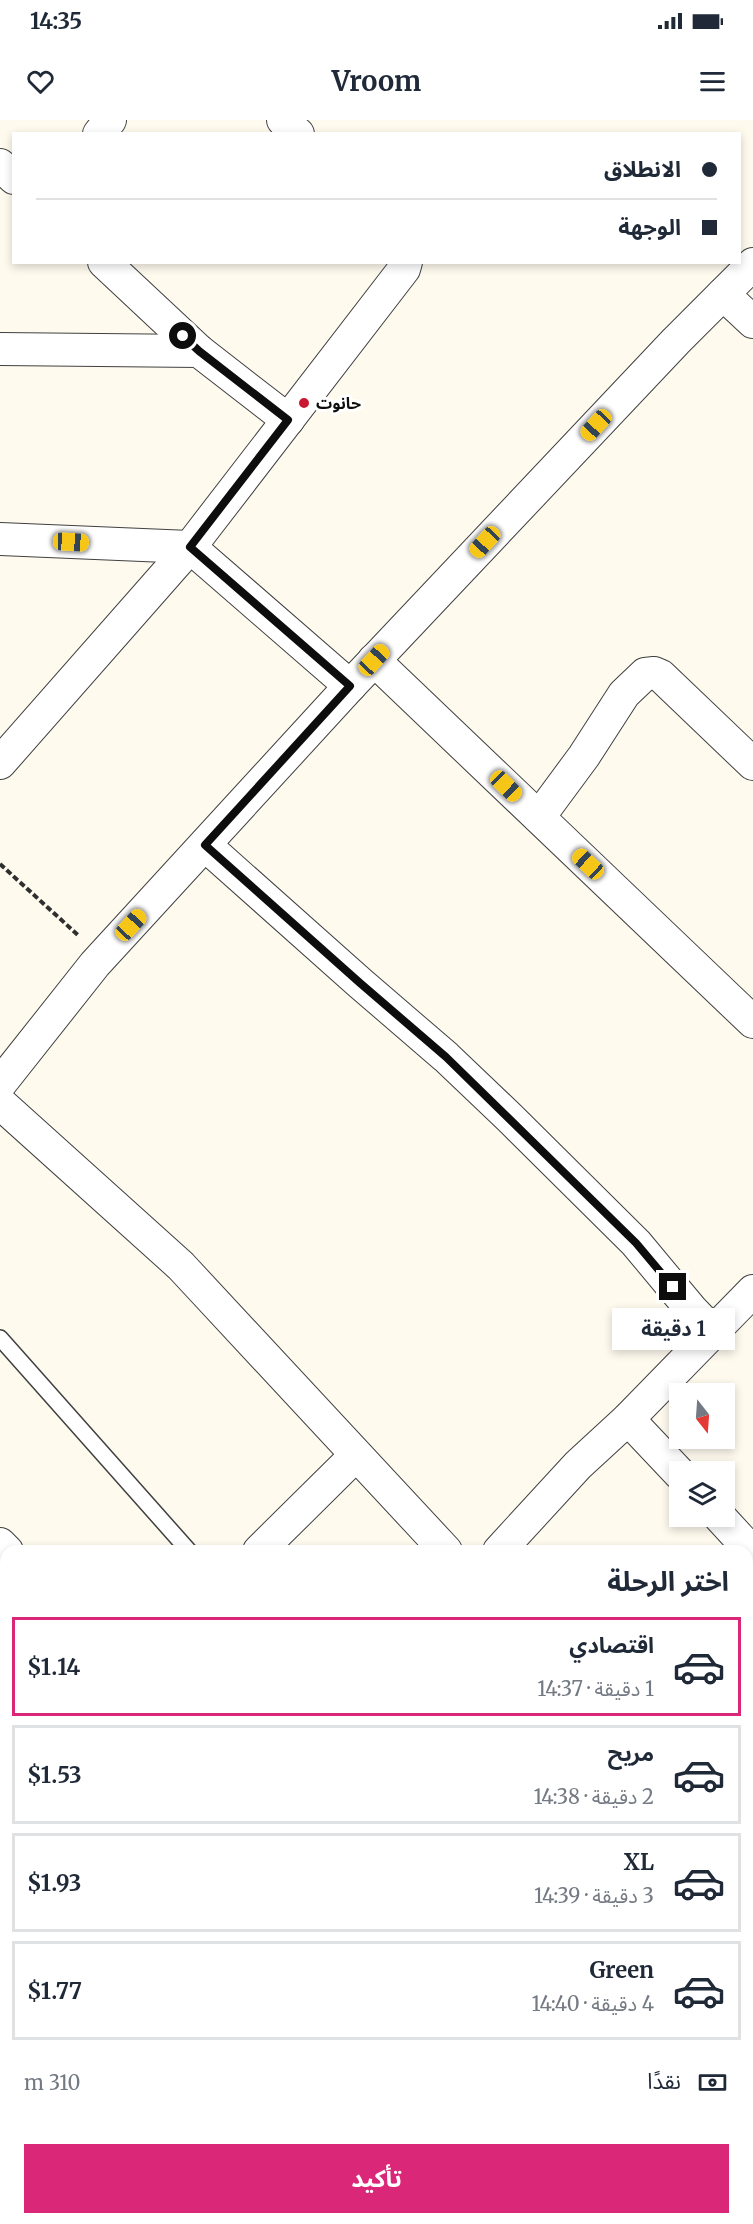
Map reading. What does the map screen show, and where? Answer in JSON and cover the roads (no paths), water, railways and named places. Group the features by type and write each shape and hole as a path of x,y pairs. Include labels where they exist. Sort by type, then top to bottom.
{"street":[{"path":"101,132 111,120"},
{"path":"283,120 296,132"},
{"path":"0,165 12,176"},
{"path":"106,264 199,351 288,420"},
{"path":"0,763 190,547 404,269 405,264"},
{"path":"0,1084 101,957 374,660 676,341 753,264"},
{"path":"723,294 753,322"},
{"path":"0,349 199,351"},
{"path":"0,539 190,547 350,686"},
{"path":"374,660 753,1021"},
{"path":"539,817 584,756 624,694 645,674 654,673 661,676 753,764"},
{"path":"205,845 446,1057 502,1110 636,1243 712,1331"},
{"path":"0,1103 182,1266 440,1545"},
{"path":"505,1545 578,1465 628,1419 753,1291"},
{"path":"628,1419 669,1462"},
{"path":"265,1545 356,1455"},
{"path":"729,1527 746,1545"}],"lane":[{"path":"0,1338 184,1545"}],"place":[{"name":"حانوت","path":"304,403"}]}
